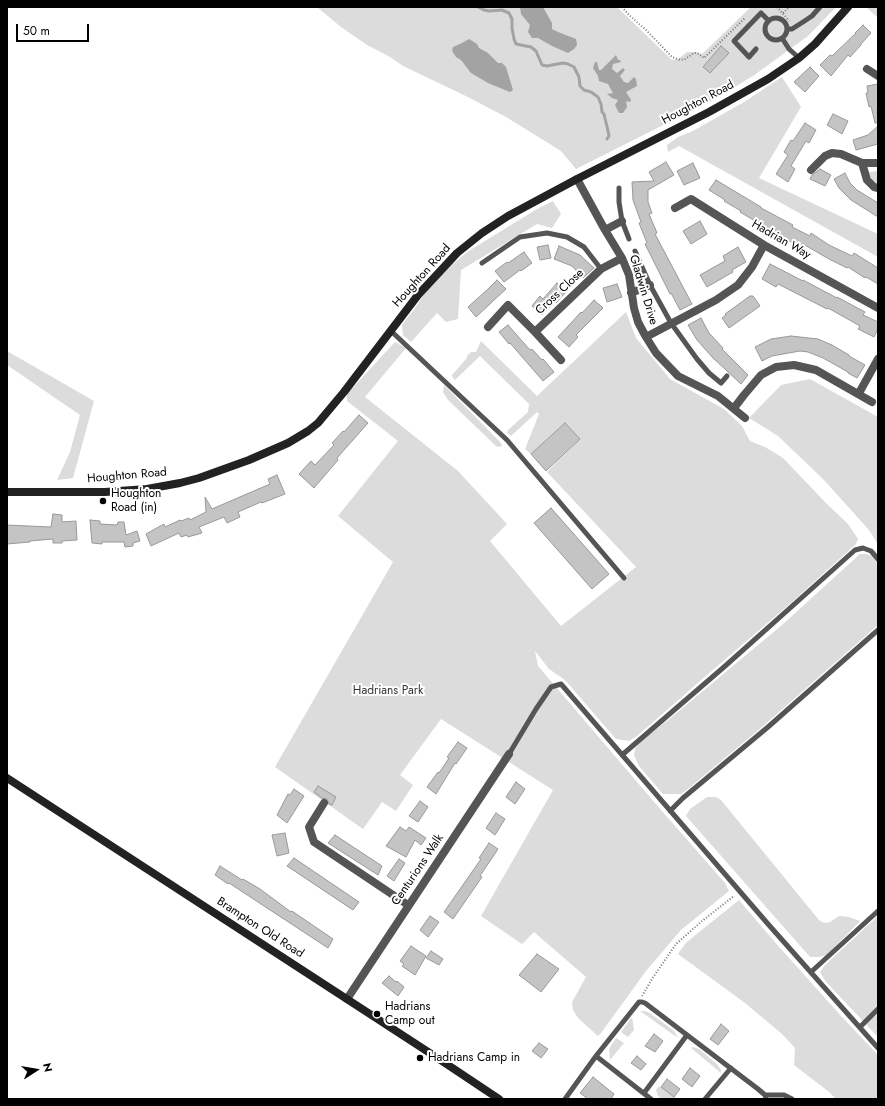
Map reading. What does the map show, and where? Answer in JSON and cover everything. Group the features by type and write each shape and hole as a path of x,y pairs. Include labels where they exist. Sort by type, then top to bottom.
{"street":[{"name":"Houghton Road","path":"7,492 105,492 147,489 199,478 249,460 288,443 318,423 418,295 457,253 482,233 508,216 715,109 768,79 799,58 848,7"},
{"path":"867,69 878,76"},
{"path":"811,170 824,156 832,153 841,154 862,163 878,162"},
{"path":"862,163 867,180 874,187 878,188"},
{"name":"Gladwin Drive","path":"577,179 622,258 629,275 631,293 638,322 656,353 678,376 718,396 745,418"},
{"name":"Hadrian Way","path":"674,208 691,199 764,245 878,308"},
{"path":"605,230 622,221"},
{"path":"646,337 716,300 738,285 752,267 764,245"},
{"name":"Cross Close","path":"535,332 601,269 622,258"},
{"path":"631,293 650,285"},
{"path":"488,327 508,305 561,360"},
{"path":"858,393 878,358"},
{"path":"734,408 761,375 776,368 794,365 816,370 875,404"},
{"name":"Centurions Walk","path":"347,999 509,754"},
{"name":"Brampton Old Road","path":"7,778 436,1056 499,1099"},
{"path":"324,803 309,827 314,842 408,905"}],"lane":[{"path":"789,29 779,18 772,18 768,20 764,30 768,36 774,40 782,38 789,29 812,16 820,7"},
{"path":"756,49 749,57 734,41 761,13 768,20"},
{"path":"782,38 789,49 799,58"},
{"path":"619,188 619,202 622,221 629,240"},
{"name":"Cross Close","path":"482,263 520,237 547,233 567,238 584,247 601,269"},
{"path":"635,252 650,285 671,323 697,359 709,373 721,383 727,376"},
{"path":"391,331 507,440 624,578"},
{"path":"622,755 724,667 855,550 863,548 871,552 878,559"},
{"path":"670,811 683,798 768,727 878,630"},
{"path":"509,754 551,687 561,684 740,892 878,1048"},
{"path":"811,972 878,911"},
{"path":"565,1099 596,1056 639,1002 645,1003 731,1068 765,1097 784,1095 792,1099"},
{"path":"860,1027 878,1009"},
{"path":"644,1093 687,1035"},
{"path":"596,1056 651,1099"},
{"path":"705,1099 731,1068"}],"path":[{"path":"622,7 628,15 647,31 672,57 680,60 694,53 697,53 704,58 746,17"},
{"path":"777,7 788,19 789,29"},
{"path":"783,13 789,7"},
{"path":"639,1002 652,979 676,944 702,921 740,892"}],"green space":[{"path":"317,7 617,7 672,60 678,59 687,52 702,54 751,7 836,7 808,36 753,76 713,100 576,169 561,151 506,117 403,66 390,57 367,45 341,27"},
{"path":"866,7 878,7 878,18"},
{"path":"782,77 801,107 759,178 878,234 878,257 679,146 668,152 667,145 678,137 693,131 744,102"},
{"path":"878,171 878,184 872,180 868,172"},
{"path":"553,201 561,214 552,228 537,224 461,270 458,319 446,322 437,313 411,342 403,335 402,325 433,281 467,252 537,209"},
{"name":"Hadrians Park","path":"626,312 636,338 670,379 724,409 742,426 750,441 765,447 783,458 848,524 858,539 856,544 792,602 637,736 629,741 616,739 565,680 549,669 535,651 538,666 725,883 729,891 681,930 646,971 598,1036 578,1018 573,1010 572,1002 586,977 534,932 522,944 481,916 553,790 441,719 400,775 413,785 396,811 382,802 363,829 275,767 393,562 338,516 398,441 347,401 347,394 395,342 406,348 365,397 458,471 507,524 490,541 561,626 636,567 547,472 580,439 565,423 531,454 525,449 539,414 537,412 511,436 507,433 508,430 528,412 529,404 480,356 455,380 452,375 471,352 476,352 481,341 537,396"},
{"path":"7,351 94,401 73,478 57,480 70,452 80,415 7,365"},
{"path":"810,379 878,417 878,544 869,530 823,479 778,436 749,418 781,385"},
{"path":"444,385 501,443 502,446 496,446 448,400 443,392"},
{"path":"860,554 872,556 878,562 878,625 762,727 688,789 681,794 663,794 639,766 634,755 635,749 642,740 782,625"},
{"path":"707,797 716,797 721,800 819,920 824,923 830,922 839,916 849,917 860,921 827,955 810,957 686,816 690,809"},
{"path":"739,900 842,1017 878,1055 878,1099 836,1099 794,1065 795,1048 782,1034 745,1003 678,954 685,944"},
{"path":"878,916 878,1037 826,982 820,972 825,965"},
{"path":"640,1011 650,1013 674,1031 678,1038"},
{"path":"632,1017 634,1030 628,1037 621,1032"},
{"path":"616,1038 624,1043 610,1060 609,1049"},
{"path":"693,1047 699,1049 717,1064 721,1070 721,1073 691,1048"},
{"path":"659,1086 677,1099 662,1099 658,1096 656,1090"}],"shaded area":[{"path":"520,7 543,7 552,23 552,29 576,39 577,45 568,53 538,38 532,38 528,32 530,25 521,14"},
{"path":"469,39 477,44 479,48 488,53 498,63 502,63 506,67 513,90 510,92 488,83 471,73 461,60 456,57 452,51 453,47"},
{"path":"616,55 618,60 621,62 613,64 612,69 617,73 623,68 625,70 620,76 624,82 628,83 634,77 636,79 637,86 626,92 631,100 630,102 626,101 627,107 623,113 619,113 615,105 618,100 607,94 613,93 608,84 599,81 593,68 595,62 597,62 599,70 601,70"}],"building":[{"path":"863,25 871,33 850,57 848,55 831,76 820,65 830,55 832,56"},
{"path":"721,46 729,53 710,73 703,67"},
{"path":"810,67 819,76 805,92 794,82"},
{"path":"878,84 878,123 875,123 866,93 868,93 867,86"},
{"path":"833,114 848,121 842,134 827,125"},
{"path":"805,123 816,130 809,143 806,141 791,166 795,169 788,182 776,174 788,155 784,152 791,140 793,141"},
{"path":"878,126 878,144 856,150 853,140 868,135"},
{"path":"666,162 674,175 648,190 648,202 652,213 649,214 657,233 655,234 692,304 680,310 671,293 670,294 645,244 647,243 639,223 641,222 633,200 632,182 654,181 649,172"},
{"path":"693,163 700,178 684,185 677,171"},
{"path":"820,169 831,175 825,186 810,179 812,175"},
{"path":"845,173 850,183 857,190 878,203 878,217 851,200 839,188 834,179"},
{"path":"716,180 761,208 793,225 792,227 810,236 811,233 829,245 852,256 854,253 878,268 878,284 803,244 801,247 787,240 740,212 741,211 709,190"},
{"path":"700,221 707,234 691,244 683,231"},
{"path":"548,245 551,258 540,260 537,247"},
{"path":"559,246 580,255 594,268 583,278 572,266 554,259"},
{"path":"738,247 746,262 732,270 733,272 707,287 700,275 725,261 723,256"},
{"path":"524,252 532,263 504,282 495,271"},
{"path":"770,264 865,312 863,315 878,322 878,329 874,337 858,329 860,326 828,308 827,309 778,284 776,287 762,279"},
{"path":"497,280 506,289 476,317 468,307"},
{"path":"557,283 566,292 542,315 532,306 540,296 543,299"},
{"path":"617,284 622,297 607,302 603,288"},
{"path":"750,296 753,296 760,306 729,328 722,318 726,315 725,314"},
{"path":"594,300 603,308 576,335 578,337 569,347 558,337"},
{"path":"701,318 709,333 723,348 722,349 748,375 741,384 713,358 697,340 688,325"},
{"path":"508,325 530,350 532,349 542,360 543,359 554,372 543,381 499,332"},
{"path":"791,336 818,339 832,345 865,365 857,378 823,358 808,352 800,351 772,356 762,361 755,347 771,339"},
{"path":"359,415 368,423 337,458 338,460 314,488 299,474 311,461 315,465 334,445 332,443"},
{"path":"565,423 580,439 546,471 531,454"},
{"path":"277,475 285,494 238,512 240,517 227,523 224,517 199,527 202,533 188,537 187,535 181,537 179,533 151,546 146,534 164,524 165,527 180,520 189,518 190,520 206,512 205,497 212,509 270,484 268,479"},
{"path":"551,508 609,574 592,589 534,523"},
{"path":"53,514 62,515 62,522 76,521 77,540 53,543 53,539 7,544 7,525 51,527"},
{"path":"90,520 100,521 100,524 117,525 118,522 124,522 126,535 137,531 140,541 133,543 133,546 125,547 124,542 102,542 102,544 92,543"},
{"path":"458,742 467,748 456,764 455,763 436,794 427,787 438,772 439,773 449,758 447,757"},
{"path":"516,782 525,789 515,804 506,797"},
{"path":"318,786 336,797 332,805 329,804 327,799 322,798 314,792"},
{"path":"294,789 304,796 287,823 277,815 288,794 290,795"},
{"path":"420,801 428,807 418,822 409,816"},
{"path":"496,813 505,819 495,835 486,828"},
{"path":"400,827 406,831 409,827 426,838 421,845 415,840 406,857 386,846"},
{"path":"285,833 289,853 277,856 272,835"},
{"path":"335,835 382,866 378,875 328,843"},
{"path":"489,843 498,849 480,876 482,877 453,919 444,912 481,859 479,858"},
{"path":"294,858 359,902 353,910 287,866"},
{"path":"399,859 405,863 394,881 387,876"},
{"path":"220,866 260,889 291,912 292,911 333,939 328,948 215,875"},
{"path":"430,916 439,922 428,937 420,930"},
{"path":"411,946 426,956 415,975 402,966 404,964 400,961"},
{"path":"431,951 443,959 439,965 426,958"},
{"path":"537,954 559,969 541,992 519,975"},
{"path":"389,976 404,987 398,996 382,983"},
{"path":"721,1024 729,1031 718,1045 710,1039"},
{"path":"654,1034 663,1041 655,1052 645,1046"},
{"path":"539,1043 548,1049 541,1058 532,1051"},
{"path":"637,1056 646,1064 641,1070 631,1063"},
{"path":"690,1068 700,1076 692,1087 682,1079"},
{"path":"593,1077 614,1094 611,1099 588,1099 580,1093"},
{"path":"667,1079 680,1089 674,1097 661,1087"}],"waterway":[{"path":"478,7 489,11 502,10 509,13 512,19 512,28 516,44 531,47 536,51 542,65 547,66 563,63 574,67 579,77 580,86 584,90 591,92 598,97 608,131 609,136 607,139"}],"place":[{"name":"Houghton Road (in)","path":"103,501"},
{"name":"Hadrians Camp out","path":"377,1014"},
{"name":"Hadrians Camp in","path":"420,1058"}]}
